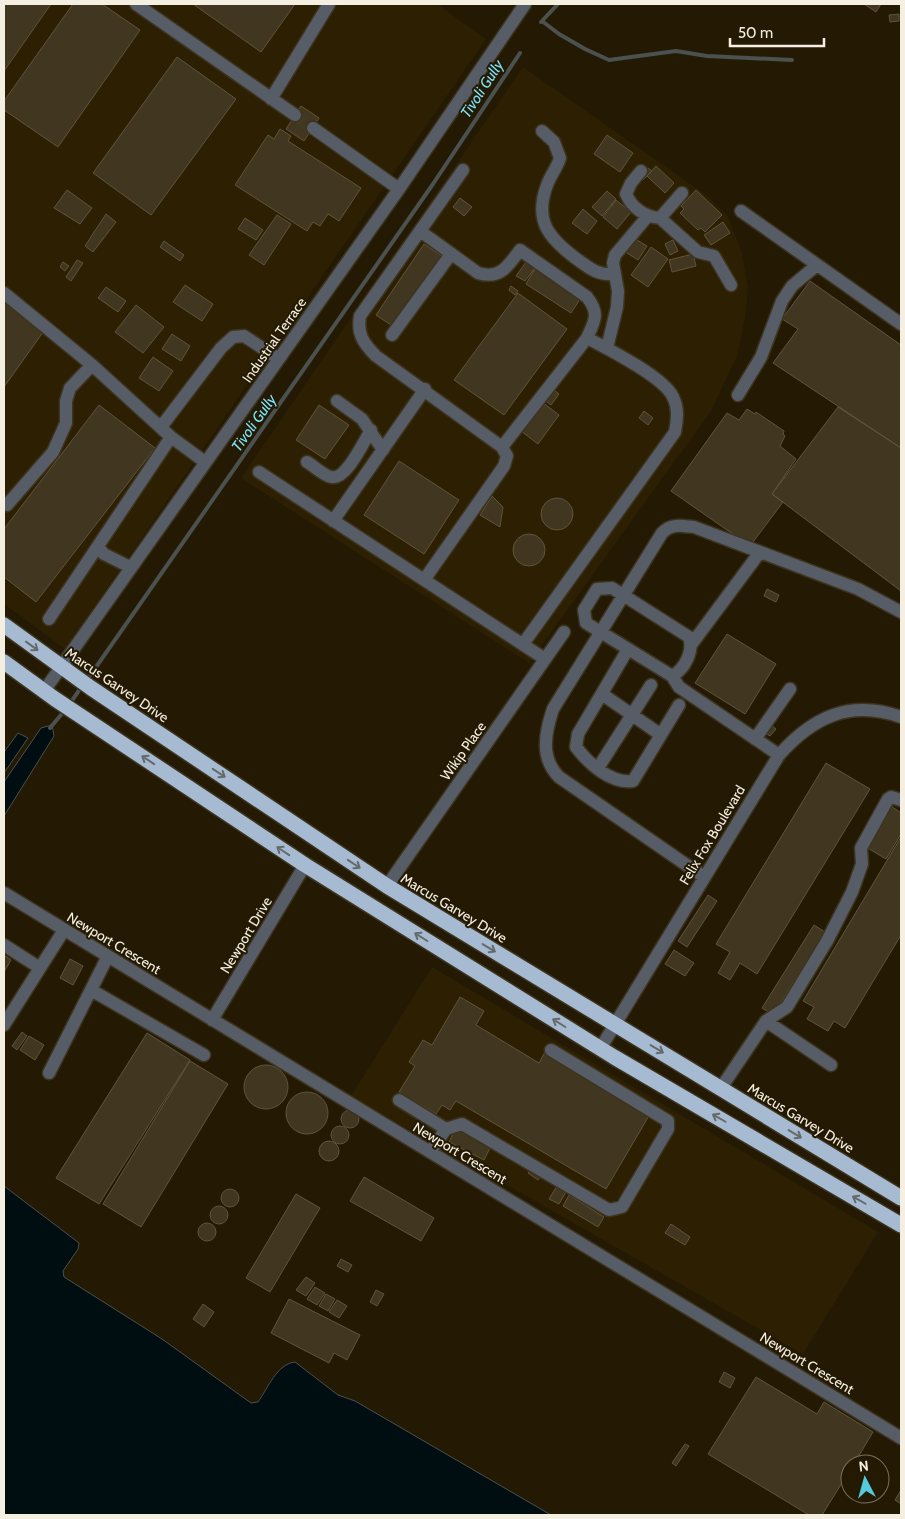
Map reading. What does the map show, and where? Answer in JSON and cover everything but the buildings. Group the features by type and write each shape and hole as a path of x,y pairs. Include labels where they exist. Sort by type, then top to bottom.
{"highway":[{"name":"Marcus Garvey Drive","path":"4,625 86,684 387,886 901,1198"},
{"path":"4,662 69,708 305,865 600,1049 901,1224"}],"street":[{"path":"136,4 295,116"},
{"path":"271,99 329,4"},
{"name":"Industrial Terrace","path":"44,691 130,567 400,189 525,4"},
{"path":"312,128 400,189"},
{"path":"542,131 554,142 560,158 543,198 542,211 547,231 555,242 590,269 600,274 615,274"},
{"path":"424,580 504,466 507,456 502,446 425,389 376,356 363,342 358,328 360,316 463,170"},
{"path":"641,171 631,183 626,194 629,200 698,252 714,256 731,285"},
{"path":"607,348 617,307 613,263 615,254 621,245 682,193"},
{"path":"741,211 901,324"},
{"path":"420,231 478,273 496,276 506,268 520,250 586,297 594,307 595,319 587,338 502,446"},
{"path":"392,335 451,254"},
{"path":"738,395 761,357 782,301 792,286 818,265"},
{"path":"4,293 92,365 171,437 205,462"},
{"path":"160,427 220,348 233,337 244,336 279,359"},
{"path":"523,644 675,432 678,416 674,398 666,385 607,348 587,338"},
{"path":"8,505 53,452 66,423 66,401 70,388 92,365"},
{"path":"333,521 425,389"},
{"path":"338,401 362,419 371,430 382,450"},
{"path":"307,462 331,477 337,477 346,471 371,430"},
{"path":"50,619 171,437"},
{"path":"259,472 545,659"},
{"path":"704,877 559,777 550,768 546,754 546,738 553,709 600,631 667,528 676,525 694,528 858,589 901,612"},
{"path":"98,547 104,554 130,567"},
{"path":"691,645 760,552"},
{"path":"672,676 678,673 690,652 689,637 612,588 597,589 584,610 583,616 586,623 672,676 679,688 779,755"},
{"name":"Wikip Place","path":"387,886 564,632"},
{"path":"628,649 578,734 576,747 585,758 616,780 633,782 679,705"},
{"path":"598,768 652,685"},
{"path":"755,739 790,689"},
{"path":"602,694 661,735"},
{"name":"Felix Fox Boulevard","path":"600,1049 779,755 795,737 815,722 838,714 862,710 884,711 901,717"},
{"path":"721,1088 766,1021 787,1008 827,941 852,892 862,864 861,848 888,799 891,797 901,800"},
{"name":"Newport Drive","path":"212,1020 305,865"},
{"name":"Newport Crescent","path":"4,893 901,1438"},
{"path":"4,1025 64,930"},
{"path":"4,945 40,968"},
{"path":"49,1073 108,956"},
{"path":"91,990 204,1055"},
{"path":"766,1021 831,1065"},
{"path":"430,1152 446,1129 462,1124 609,1210 622,1207 668,1129 668,1121 551,1050"},
{"path":"399,1100 446,1129"}],"shaded area":[{"path":"4,4 437,4 486,39 65,649 4,604"},
{"path":"523,67 706,195 728,217 742,253 748,288 745,318 737,356 711,411 529,663 241,478"},
{"path":"52,725 54,736 4,816 4,782 41,728"},
{"path":"18,733 28,738 4,773 4,752"},
{"path":"432,967 878,1232 803,1354 351,1096"},
{"path":"4,1186 79,1243 78,1249 63,1271 64,1277 162,1339 251,1403 258,1402 283,1367 295,1362 338,1395 355,1401 551,1515 4,1515"}],"waterway":[{"name":"Tivoli Gully","path":"541,22 558,4"},
{"path":"542,21 559,34 609,60 676,51 707,56 792,60"},
{"name":"Tivoli Gully","path":"87,680 433,184 520,53"},
{"name":"Tivoli Gully","path":"69,705 82,686"},
{"name":"Tivoli Gully","path":"50,728 65,710"}],"tunnel":[{"path":"295,115 313,128"}]}
